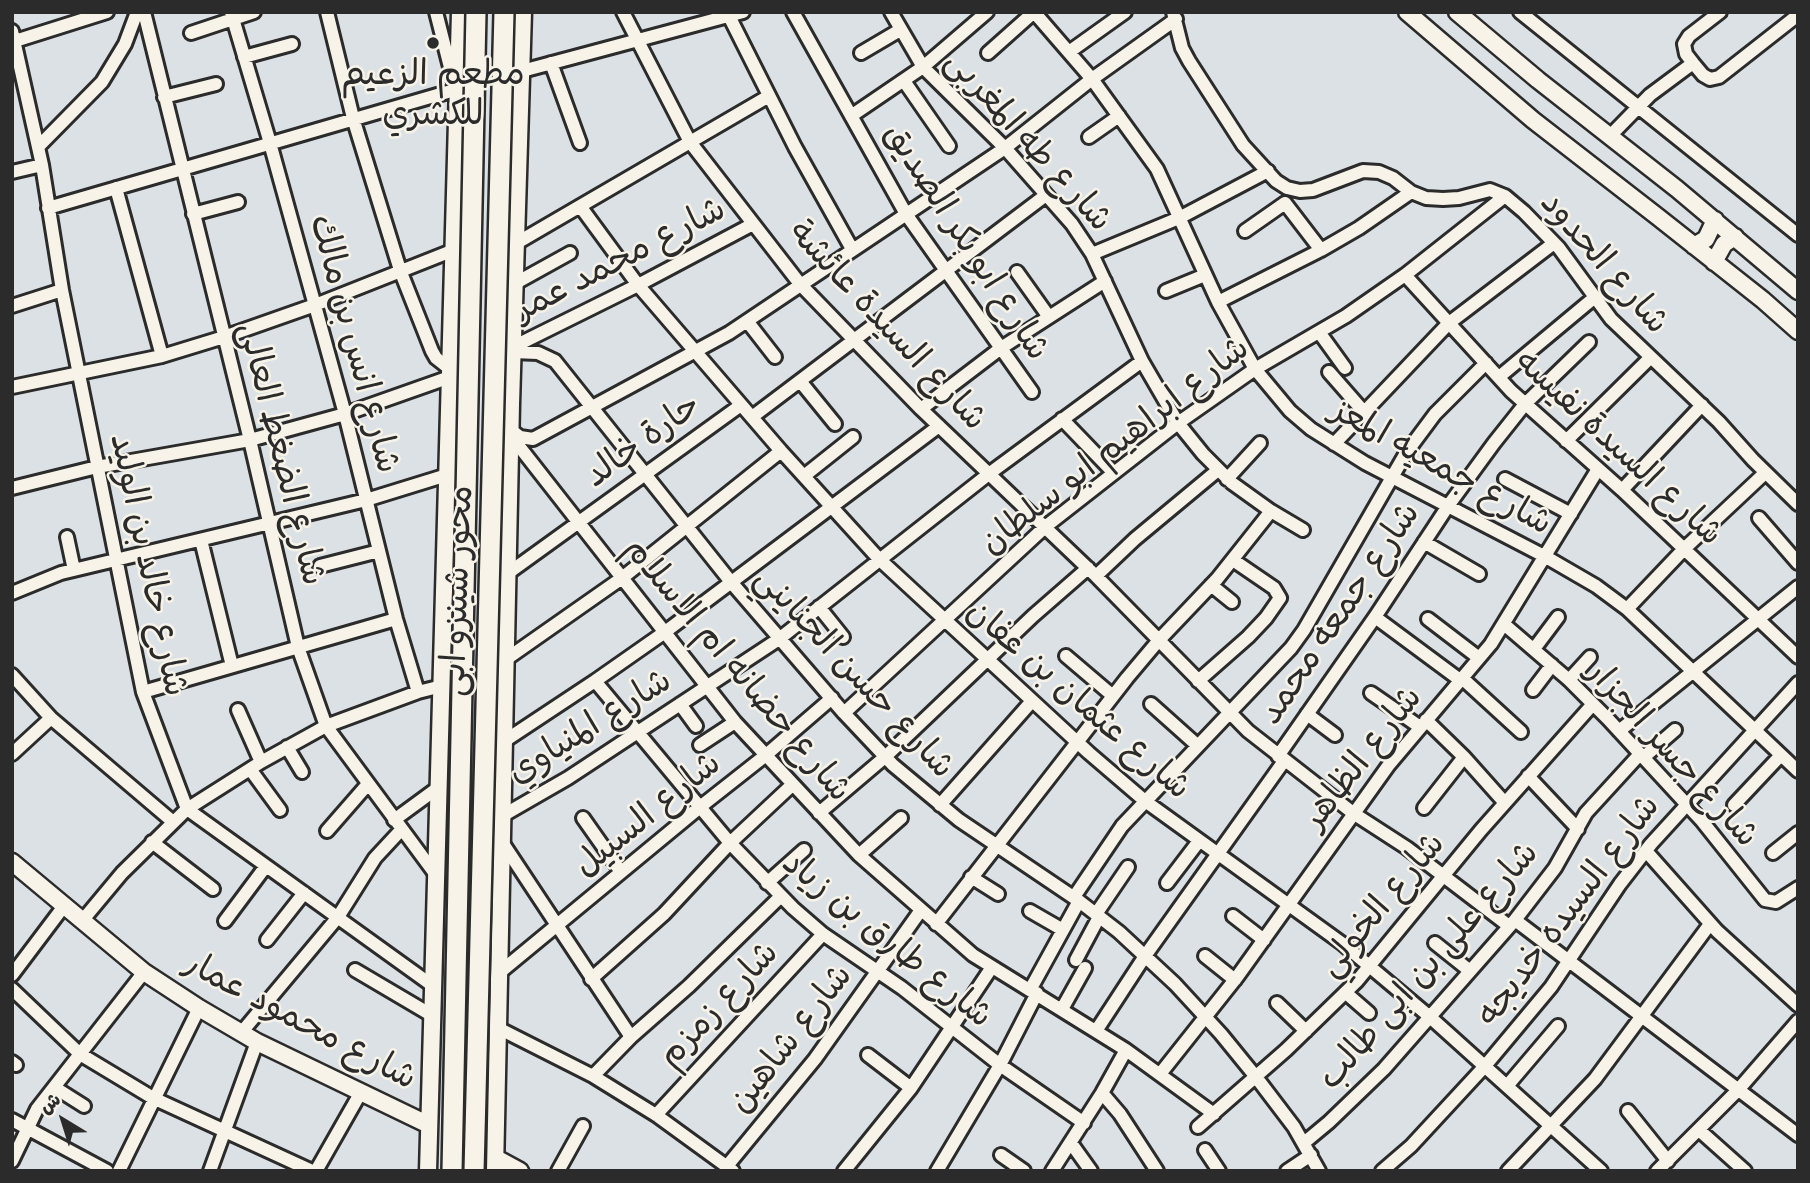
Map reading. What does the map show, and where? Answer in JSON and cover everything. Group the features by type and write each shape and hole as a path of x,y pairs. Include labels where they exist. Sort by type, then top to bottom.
{"main road":[{"name":"محور شينزو ابى","path":"452,1171 476,12"},
{"name":"محور شينزو ابى","path":"474,1171 504,12"}],"street":[{"path":"13,36 107,12"},
{"path":"38,147 102,82 125,44 136,12"},
{"name":"شارع الضغط العالى","path":"144,12 250,440 298,647 326,726 436,876"},
{"path":"191,33 232,16 254,12"},
{"path":"327,12 354,118 400,270 432,351 450,373"},
{"path":"436,12 457,89"},
{"path":"428,1171 460,12"},
{"path":"520,1171 496,1165 503,742 523,12"},
{"name":"شارع السيدة عائشة","path":"623,12 690,142 800,284 921,409 1092,572 1230,713 1281,759 1353,813 1569,961 1796,1131"},
{"path":"522,71 743,12"},
{"name":"شارع ابو بكر الصديق","path":"793,12 906,214 1032,392"},
{"name":"شارع طه المغربى","path":"891,12 923,67 1005,148 1072,224 1092,254 1142,361 1178,423 1223,475 1271,511 1303,530"},
{"path":"851,116 923,67 987,12"},
{"path":"988,53 1034,12"},
{"name":"شارع جمعيه المعز","path":"1034,12 1092,79 1157,169 1218,302 1255,369 1290,411 1334,444 1391,477 1546,557 1596,586 1626,609 1798,771"},
{"path":"1069,52 1125,12"},
{"path":"1407,12 1522,112 1798,331"},
{"path":"1457,12 1715,220 1798,291"},
{"path":"1520,12 1798,234"},
{"path":"1720,12 1686,40 1685,49 1706,78 1714,79 1798,15"},
{"path":"728,14 852,250"},
{"name":"شارع انس بن مالك","path":"232,16 271,143 345,414 396,619 418,692"},
{"path":"511,433 533,439 696,352 747,321 1005,148 1175,16"},
{"name":"شارع الحدود","path":"1175,16 1177,34 1189,61 1243,145 1276,181 1287,188 1313,190 1363,171 1379,172 1426,198 1443,200 1490,190 1505,196 1554,243 1611,318 1702,405 1765,473 1798,504"},
{"path":"861,54 900,30"},
{"name":"شارع خالد بن الوليد","path":"13,36 42,165 62,290 143,692 187,809"},
{"path":"244,57 292,44"},
{"path":"1609,137 1639,106 1693,62"},
{"path":"551,63 580,143"},
{"path":"904,81 949,146"},
{"path":"164,97 216,84"},
{"path":"48,208 457,89"},
{"path":"515,244 769,96"},
{"path":"1088,137 1119,116"},
{"path":"12,172 42,165"},
{"path":"1092,254 1180,218 1268,171"},
{"path":"116,188 162,356"},
{"path":"1218,302 1321,250 1411,192"},
{"path":"752,417 1046,195"},
{"name":"شارع ابراهيم ابو سلطان","path":"844,713 1045,527 1114,473 1178,423 1255,369 1346,316 1405,275 1505,196"},
{"path":"193,214 237,202"},
{"path":"1245,231 1285,203 1321,250"},
{"name":"شارع عثمان بن عفان","path":"580,206 638,285 781,451 879,559 944,621 1145,801 1371,967 1601,1171"},
{"path":"1694,246 1706,239 1715,220"},
{"name":"شارع محمد عمر","path":"513,349 753,223"},
{"path":"1714,262 1724,244 1735,237"},
{"path":"1334,444 1449,323 1554,243"},
{"path":"12,387 162,356 224,337 454,250"},
{"path":"514,284 570,253"},
{"path":"1017,272 1049,317"},
{"path":"1166,291 1205,275"},
{"name":"شارع السيدة نفيسه","path":"1405,275 1525,404 1685,548 1798,657"},
{"path":"921,409 1001,348 1105,281"},
{"path":"12,306 62,290"},
{"path":"1499,377 1595,297"},
{"path":"747,321 775,357"},
{"path":"1319,332 1345,368"},
{"name":"شارع جمعه محمد","path":"1096,1031 1145,956 1218,855 1307,714 1448,506 1525,404 1589,342"},
{"name":"شارع حسن الجنايني","path":"513,349 538,353 555,361 731,582 885,757 940,805 1098,915 1145,956 1206,1016 1304,1142 1319,1171"},
{"path":"1566,441 1650,358"},
{"name":"شارع المنياوي","path":"502,816 568,778 779,639 990,473 1142,361"},
{"path":"937,1171 1000,1065 1077,899 1108,843 1276,666 1304,630 1391,477 1435,414 1486,363"},
{"path":"1329,372 1364,412"},
{"path":"12,488 97,467 250,440 345,414 450,373"},
{"path":"800,381 835,424"},
{"path":"449,402 463,421 478,426 498,421 511,404"},
{"name":"حارة خالد","path":"507,574 741,405"},
{"path":"1622,490 1702,405"},
{"path":"1062,419 1114,473"},
{"path":"503,742 665,632 939,426"},
{"name":"شارع حضانه ام الاسلام","path":"511,433 735,722 859,855 973,955 1126,1050 1214,1114"},
{"path":"804,477 853,437"},
{"path":"819,813 885,757 987,659 1092,572 1223,475 1260,443"},
{"path":"505,660 622,578 781,451"},
{"name":"شارع الظاهر","path":"1160,1074 1235,980 1353,813 1423,723 1505,625 1598,470"},
{"path":"1626,609 1685,548 1765,473"},
{"path":"12,593 74,570 366,499 447,475"},
{"path":"447,503 458,484 478,476 493,478 509,494"},
{"path":"1505,479 1571,514"},
{"path":"936,924 1112,696 1159,640 1233,560 1271,511"},
{"path":"1759,518 1798,563"},
{"path":"66,537 74,570"},
{"path":"201,540 232,666"},
{"path":"1424,542 1479,574"},
{"path":"320,566 379,551"},
{"path":"1198,681 1248,637 1280,598 1274,588 1233,560"},
{"path":"1211,585 1232,602"},
{"path":"1619,731 1798,587"},
{"path":"820,607 843,637"},
{"path":"1375,617 1461,679 1521,732"},
{"path":"1534,649 1558,617"},
{"path":"143,692 396,619"},
{"path":"1428,619 1479,657"},
{"name":"شارع جسر الجزار","path":"1505,625 1569,680 1642,755 1765,900 1776,902 1798,888"},
{"path":"1066,656 1112,696"},
{"path":"1569,680 1590,657"},
{"path":"1533,690 1552,665"},
{"path":"12,675 51,718 172,821"},
{"name":"شارع طارق بن زياد","path":"595,681 730,844 781,897 823,934 878,972 1000,1065 1084,1123"},
{"name":"شارع السيده خديجه","path":"1382,1171 1412,1146 1485,1066 1569,961 1620,884 1646,851 1798,683"},
{"path":"82,921 122,873 187,809 261,762 326,726 418,692 442,686"},
{"path":"1371,693 1423,723 1464,757 1505,803"},
{"name":"شارع السبيل","path":"499,973 832,698"},
{"path":"940,805 1032,701"},
{"path":"680,704 696,726"},
{"path":"1151,704 1198,746"},
{"name":"شارع الخولي","path":"1198,1127 1306,1031 1371,967 1505,803 1593,704"},
{"path":"238,710 261,762"},
{"path":"1307,714 1335,735"},
{"path":"12,754 51,718"},
{"path":"700,745 735,722"},
{"name":"شارع على بن ابى طالب","path":"1304,1142 1384,1069 1512,923 1555,868 1595,801 1642,755 1675,730"},
{"path":"287,747 302,772"},
{"path":"1734,805 1781,755"},
{"path":"1424,808 1464,757"},
{"path":"250,769 280,810"},
{"path":"1528,776 1577,829"},
{"path":"327,831 368,784"},
{"path":"591,979 664,914 730,844 792,785"},
{"path":"241,1033 338,917 397,825 439,787"},
{"path":"187,809 433,986"},
{"path":"583,818 621,872"},
{"path":"859,855 901,818"},
{"path":"1773,853 1798,833"},
{"path":"501,840 631,1037"},
{"path":"1167,883 1199,841"},
{"path":"152,842 213,889"},
{"path":"767,883 804,850"},
{"path":"1646,851 1710,924 1798,1005"},
{"name":"شارع محمود عمار","path":"12,862 144,972 199,1007 257,1042 429,1125"},
{"path":"225,920 266,866"},
{"path":"1062,1009 1098,915 1128,867"},
{"path":"971,877 998,894"},
{"path":"267,940 304,893"},
{"path":"593,1076 781,897"},
{"path":"12,975 64,906"},
{"name":"شارع شاهين","path":"730,1168 815,1059 921,910"},
{"path":"1030,911 1063,930"},
{"path":"1233,916 1264,940"},
{"path":"1508,1171 1595,1079 1710,924"},
{"name":"شارع زمزم","path":"656,1115 823,934"},
{"path":"1436,943 1470,971"},
{"path":"1205,956 1235,980"},
{"path":"844,1171 911,1088 992,967"},
{"path":"355,970 433,1016"},
{"path":"12,1161 37,1109 144,972"},
{"path":"12,989 80,1054 153,1098 314,1171 361,1092"},
{"path":"1346,993 1369,1013"},
{"path":"1277,1003 1306,1031"},
{"path":"119,1171 199,1007"},
{"path":"1657,1171 1738,1090 1798,1021"},
{"path":"1507,1086 1559,1026"},
{"path":"498,1028 593,1076 656,1115 730,1168"},
{"path":"210,1171 257,1042"},
{"path":"1052,1171 1072,1143 1126,1050"},
{"path":"868,1055 911,1088"},
{"path":"54,1087 84,1106"},
{"path":"1102,1093 1120,1114 1157,1171"},
{"path":"1628,1111 1668,1161"},
{"path":"12,1120 107,1171"},
{"path":"558,1171 583,1126"},
{"path":"1699,1130 1745,1171"},
{"path":"1072,1143 1091,1171"},
{"path":"1205,1150 1219,1171"},
{"path":"1001,1155 1024,1171"},
{"path":"1287,1171 1311,1155"}],"place":[{"name":"مطعم الزعيم للكشري","path":"433,43"}]}
